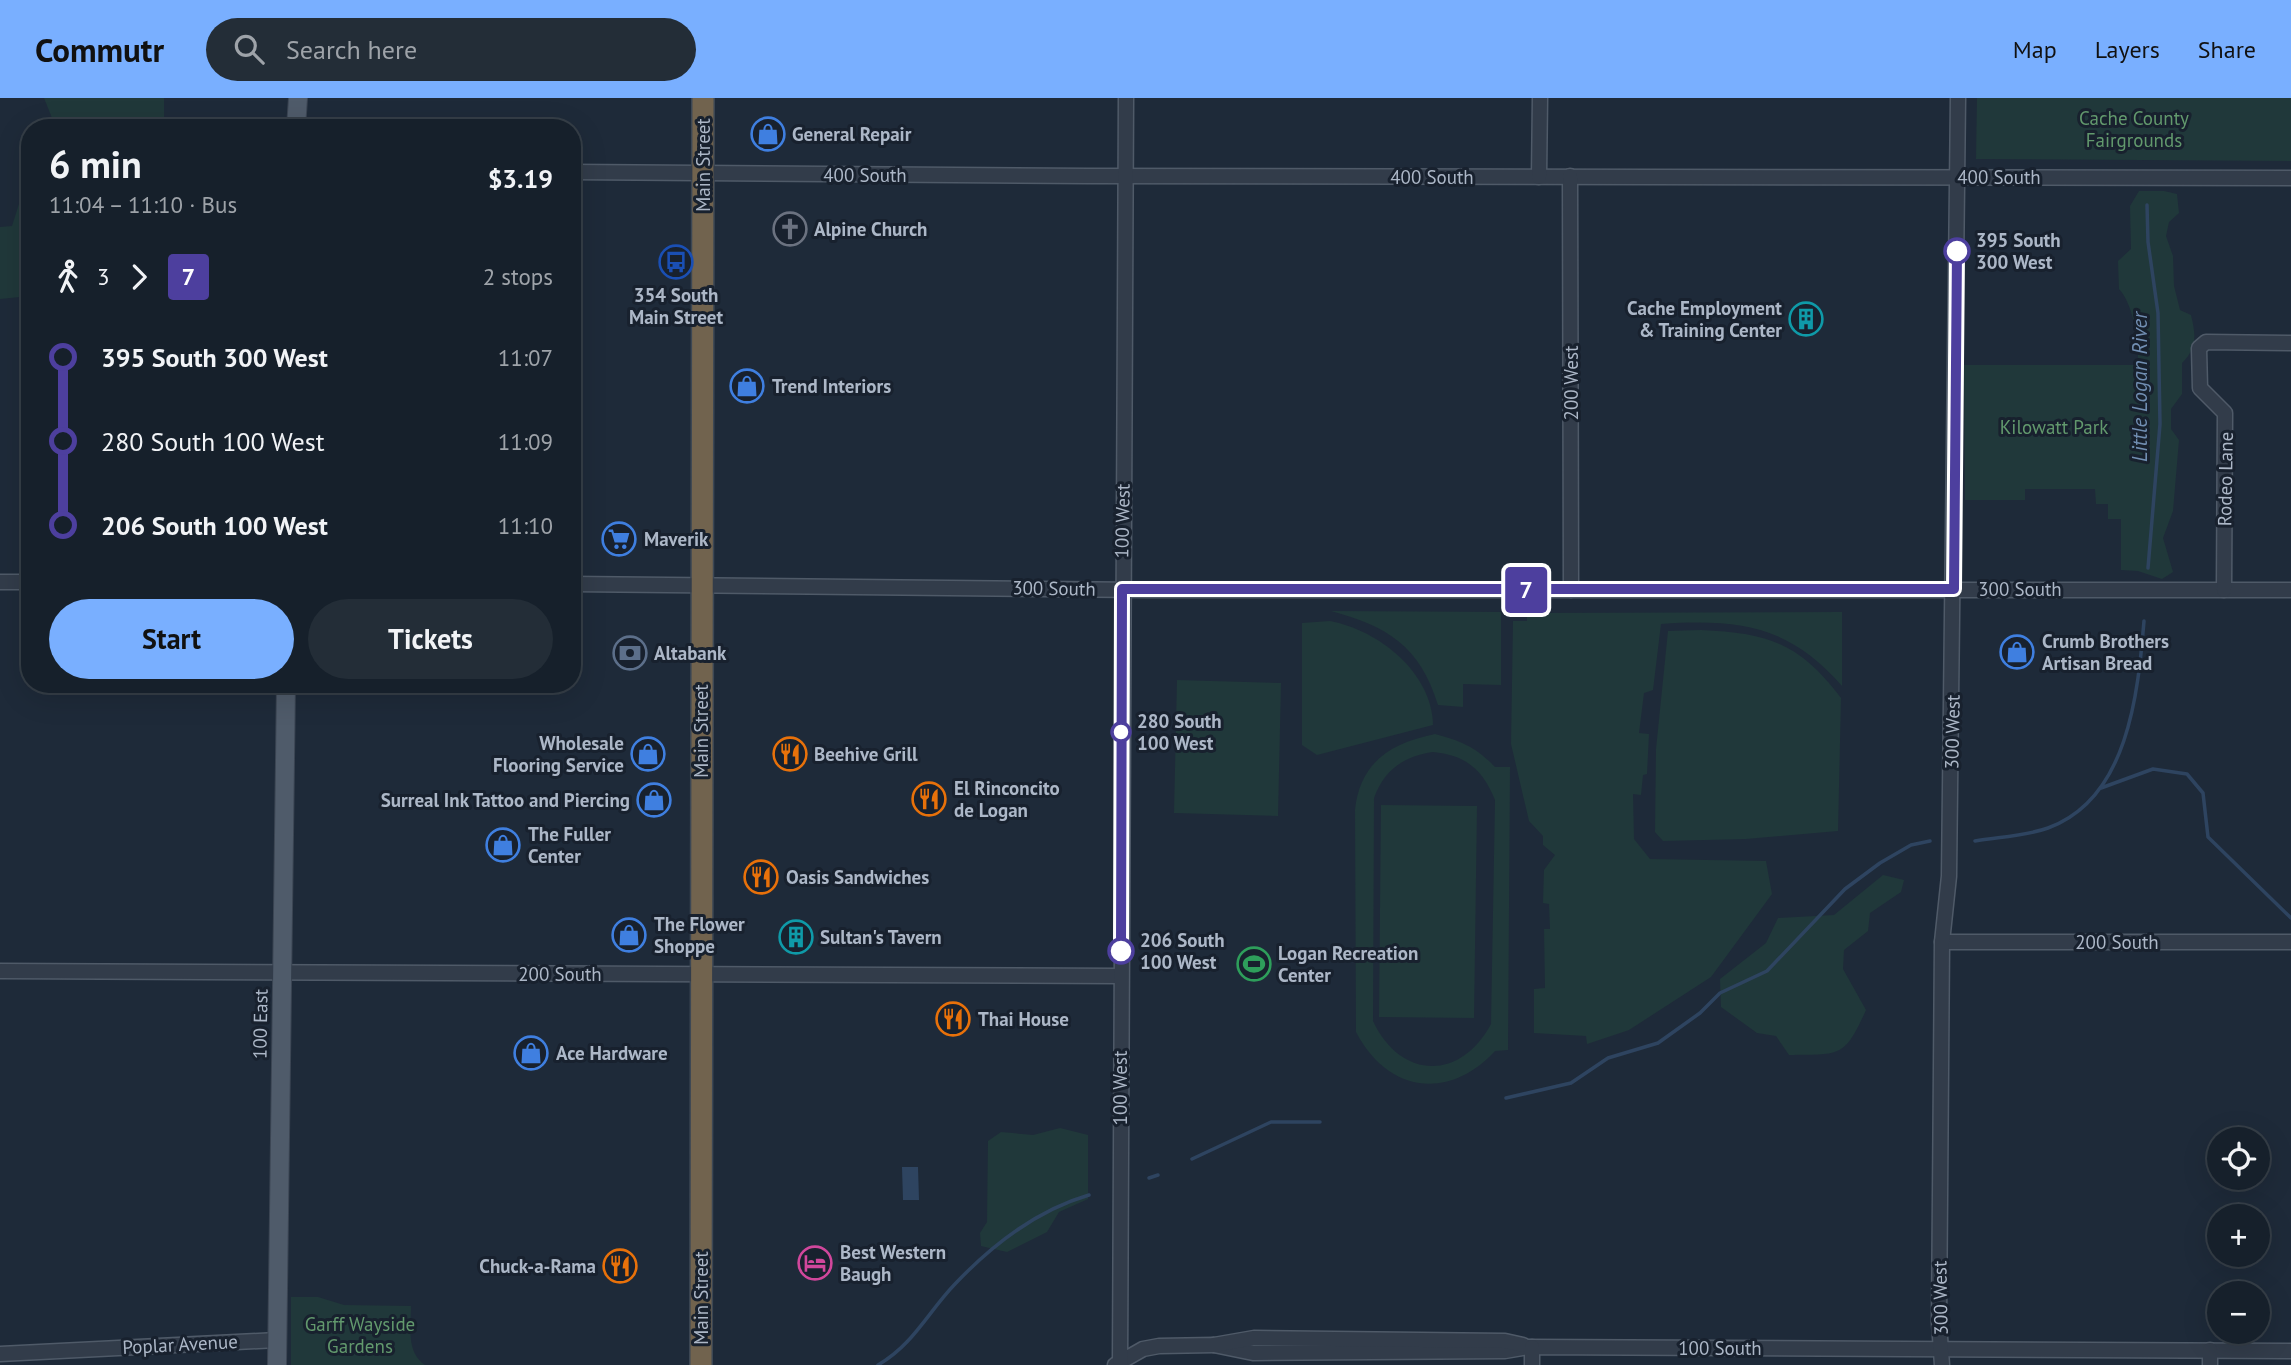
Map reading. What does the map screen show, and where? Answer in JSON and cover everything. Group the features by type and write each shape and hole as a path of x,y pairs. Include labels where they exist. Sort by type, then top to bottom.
{"highway":[{"name":"Main Street","path":"701,1365 703,98"}],"main road":[{"path":"297,119 298,98"},
{"name":"100 East","path":"277,1352 286,693"}],"street":[{"name":"100 West","path":"1118,1364 1126,98"},
{"path":"1539,177 1540,98"},
{"name":"300 West","path":"1942,1365 1942,942 1949,876 1958,98"},
{"name":"400 South","path":"581,172 703,175 2291,178"},
{"name":"200 West","path":"1570,177 1571,590"},
{"name":"Rodeo Lane","path":"2224,590 2225,413 2200,388 2199,348 2206,342 2291,342"},
{"path":"0,582 21,582"},
{"name":"300 South","path":"581,584 1122,589 2291,590"},
{"name":"200 South","path":"1942,942 2291,942"},
{"name":"200 South","path":"0,971 1121,976"},
{"name":"100 South","path":"1118,1364 1143,1349 1214,1345 1253,1353 1505,1351 1530,1347 1941,1349 2210,1358 2291,1351"},
{"path":"1530,1347 1532,1365"},
{"name":"Poplar Avenue","path":"0,1354 277,1352"}],"green space":[{"path":"44,98 164,98 164,117 160,119 52,119"},
{"name":"Cache County Fairgrounds","path":"1977,98 2291,98 2291,161 1976,159"},
{"name":"Kilowatt Park","path":"2139,191 2177,194 2179,213 2169,222 2166,236 2173,256 2174,286 2180,310 2191,315 2194,335 2193,346 2182,363 2182,394 2171,409 2171,429 2179,440 2173,511 2163,538 2173,572 2162,579 2138,571 2121,570 2121,519 2108,519 2108,504 2096,504 2095,489 2025,489 2025,500 1965,500 1964,365 2138,365 2138,347 2132,315 2119,289 2118,261 2131,249 2130,206"},
{"path":"21,198 21,297 0,299 0,227 12,226"},
{"path":"1331,611 1501,612 1501,685 1463,684 1463,707 1438,705 1422,668 1399,642 1369,624"},
{"path":"1842,612 1842,686 1802,650 1761,630 1715,623 1661,624 1653,690 1644,693 1639,733 1649,734 1647,774 1643,775 1641,795 1633,794 1634,839 1650,859 1766,861 1772,894 1711,977 1629,1030 1587,1044 1586,1036 1534,1033 1534,989 1545,988 1544,929 1550,929 1549,904 1543,903 1544,870 1555,855 1543,845 1543,836 1529,821 1511,744 1513,621 1527,621 1527,613"},
{"path":"1330,621 1366,634 1399,656 1413,671 1423,688 1433,725 1317,755 1302,745 1302,623"},
{"path":"1701,630 1746,634 1781,644 1811,665 1841,698 1838,831 1746,839 1663,841 1655,832 1656,749 1668,631"},
{"path":"1177,680 1281,683 1278,816 1174,813"},
{"path":"1435,734 1453,739 1475,750 1495,767 1510,767 1508,1050 1495,1051 1477,1067 1458,1078 1439,1083 1420,1083 1402,1078 1385,1068 1369,1052 1356,1032 1355,810 1358,793 1363,779 1380,757 1419,738","holes":["1433,752 1464,761 1479,772 1495,800 1491,1024 1478,1043 1463,1056 1447,1064 1430,1066 1414,1063 1398,1054 1373,1021 1374,798 1389,772 1404,761"]},
{"path":"1381,805 1477,806 1474,1018 1379,1017"},
{"path":"1883,875 1904,880 1901,892 1870,913 1868,931 1844,950 1843,969 1866,1010 1845,1046 1830,1053 1789,1055 1776,1036 1757,1033 1721,1007 1720,979 1766,943 1778,918 1834,915"},
{"path":"1060,1128 1088,1135 1088,1199 1059,1212 1047,1232 1007,1252 981,1246 980,1233 987,1222 988,1141 1001,1132 1033,1135"},
{"name":"Garff Wayside Gardens","path":"291,1297 318,1297 344,1305 411,1306 412,1346 419,1360 425,1365 291,1365"}],"water":[{"path":"902,1167 918,1167 919,1200 903,1200"}],"waterway":[{"name":"Little Logan River","path":"2147,205 2148,242 2158,313 2160,424 2148,568"},
{"name":"Little Logan River","path":"1975,841 2021,835 2048,828 2075,814 2096,794 2112,769 2124,741 2138,680 2144,621"},
{"path":"2101,788 2153,769 2187,774 2203,793 2208,837 2291,918"},
{"name":"Little Logan River","path":"1506,1098 1571,1083 1608,1058 1658,1043 1700,1013 1720,993 1767,971 1845,889 1880,863 1911,845 1930,841"},
{"name":"Little Logan River","path":"1192,1159 1271,1122 1320,1122"},
{"name":"Little Logan River","path":"1149,1178 1158,1175"},
{"name":"Little Logan River","path":"878,1365 901,1348 955,1284 1016,1230 1051,1210 1089,1195"}],"bus line":[{"name":"7","path":"1121,951 1122,589 1954,589 1957,251"}],"place":[{"name":"General Repair","path":"768,134"},
{"name":"Alpine Church","path":"790,229"},
{"name":"395 South 300 West","path":"1957,251"},
{"name":"354 South Main Street","path":"676,262"},
{"name":"Cache Employment & Training Center","path":"1806,319"},
{"name":"Trend Interiors","path":"747,386"},
{"name":"Maverik","path":"619,539"},
{"name":"Crumb Brothers Artisan Bread","path":"2017,652"},
{"name":"Altabank","path":"630,653"},
{"name":"280 South 100 West","path":"1121,732"},
{"name":"Wholesale Flooring Service","path":"648,754"},
{"name":"Beehive Grill","path":"790,754"},
{"name":"El Rinconcito de Logan","path":"929,799"},
{"name":"Surreal Ink Tattoo and Piercing","path":"654,800"},
{"name":"The Fuller Center","path":"503,845"},
{"name":"Oasis Sandwiches","path":"761,877"},
{"name":"The Flower Shoppe","path":"629,935"},
{"name":"Sultan's Tavern","path":"796,937"},
{"name":"206 South 100 West","path":"1121,951"},
{"name":"Logan Recreation Center","path":"1254,964"},
{"name":"Thai House","path":"953,1019"},
{"name":"Ace Hardware","path":"531,1053"},
{"name":"Best Western Baugh","path":"815,1263"},
{"name":"Chuck-a-Rama","path":"620,1266"}]}
